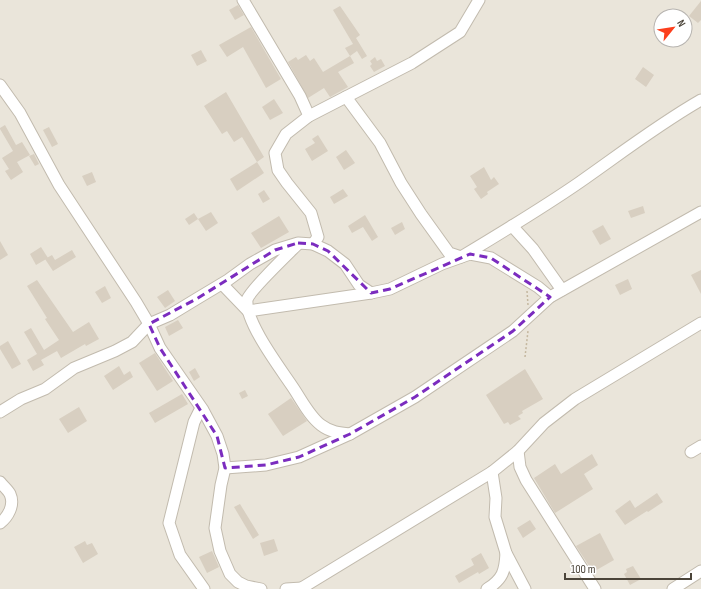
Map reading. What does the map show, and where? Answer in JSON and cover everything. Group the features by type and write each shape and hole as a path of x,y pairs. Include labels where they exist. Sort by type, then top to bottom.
{"street":[{"path":"243,0 300,96 309,116"},
{"path":"313,244 318,237 311,212 278,170 276,153 286,134 309,116 412,63 460,32 479,0"},
{"path":"0,85 20,114 59,185 149,324 160,348 201,408 217,436 223,454 225,468 215,528 220,551 230,574 238,582 246,586 261,589"},
{"path":"346,97 380,143 401,183 421,214 449,252 461,257"},
{"path":"461,257 578,183 675,115 701,100"},
{"path":"225,468 266,465 299,457 350,434 415,396 513,331 550,297 701,212"},
{"path":"512,226 533,249 562,290"},
{"path":"0,412 21,399 45,389 74,368 115,351 132,342 149,324 170,315 222,284 250,264 274,250 298,243 313,244 328,251 345,264 359,285 371,293"},
{"path":"298,243 256,287 247,299 248,311 270,354 308,409 321,425 332,432 350,434"},
{"path":"248,311 390,289 442,264 470,254 491,258 526,279 550,297"},
{"path":"222,284 248,311"},
{"path":"286,589 301,589 492,472 518,451 544,423 575,399 701,323"},
{"path":"201,408 194,422 169,523 180,555 204,589"},
{"path":"691,452 701,446"},
{"path":"518,451 520,467 526,480 595,589"},
{"path":"492,472 496,498 495,517 506,553 525,589"},
{"path":"0,482 10,495 12,503 7,518 0,523"},
{"path":"487,589 495,584 503,575 506,553"},
{"path":"673,589 701,571"}],"highlighted area":[{"path":"298,243 313,244 328,251 371,293 390,289 470,254 491,258 550,297 513,331 415,397 350,434 299,457 266,465 225,468 217,436 160,348 149,324 198,298 275,250"}],"shaded area":[{"path":"0,0 701,0 701,589 0,589"}],"building":[{"path":"701,1 701,20 698,23 693,19 693,11"},
{"path":"238,5 244,15 235,20 229,10"},
{"path":"340,6 360,35 356,38 367,56 362,59 357,51 350,56 345,48 353,44 333,10"},
{"path":"251,27 281,79 266,88 243,47 227,57 219,45"},
{"path":"201,50 207,61 197,66 191,55"},
{"path":"306,55 310,61 314,58 323,72 350,56 354,63 338,72 348,87 330,97 324,88 308,98 288,62 296,57 298,60"},
{"path":"375,57 377,61 381,59 385,66 374,72 370,66 372,64 370,61"},
{"path":"643,67 654,75 646,87 635,79"},
{"path":"226,92 264,157 257,162 242,137 234,142 227,131 222,134 204,106"},
{"path":"274,99 283,113 270,120 262,107"},
{"path":"5,125 16,145 22,142 30,155 17,162 23,172 11,180 5,171 9,169 2,158 13,151 0,129"},
{"path":"49,127 58,144 52,147 43,130"},
{"path":"318,135 328,151 312,161 305,149 315,143 312,139"},
{"path":"346,150 355,163 344,170 336,157"},
{"path":"34,154 39,164 35,166 29,156"},
{"path":"257,162 264,173 237,191 230,179"},
{"path":"484,167 491,180 494,177 499,184 487,192 488,194 481,199 474,189 477,187 470,176"},
{"path":"92,172 96,182 87,186 82,176"},
{"path":"343,189 348,196 334,204 330,197"},
{"path":"264,190 270,199 263,203 258,194"},
{"path":"643,206 645,213 631,218 628,211"},
{"path":"211,212 218,223 206,231 198,219"},
{"path":"194,213 198,219 189,225 185,219"},
{"path":"365,215 378,237 372,241 363,227 352,233 348,226"},
{"path":"279,216 289,232 261,248 251,233"},
{"path":"402,222 405,229 395,235 391,228"},
{"path":"603,225 611,239 600,245 592,231"},
{"path":"0,241 8,255 0,260"},
{"path":"41,247 48,258 36,265 30,254"},
{"path":"72,250 76,257 53,271 45,259 52,255 55,260"},
{"path":"701,270 701,294 691,275"},
{"path":"628,279 632,289 620,295 615,285"},
{"path":"37,280 73,332 89,322 99,339 86,346 85,344 61,358 57,351 41,360 44,365 33,371 27,360 37,354 24,332 31,328 44,350 59,340 45,319 47,318 27,286"},
{"path":"105,286 111,298 102,303 95,292"},
{"path":"168,290 175,301 165,308 157,297"},
{"path":"178,320 183,328 169,336 165,327"},
{"path":"8,341 21,364 12,369 0,349 0,346"},
{"path":"155,353 173,381 157,391 139,363"},
{"path":"119,366 124,375 130,371 133,377 113,390 104,376"},
{"path":"195,368 200,377 194,381 189,372"},
{"path":"525,369 543,399 522,411 523,413 518,416 521,419 510,425 508,422 504,424 486,395"},
{"path":"245,390 248,396 242,399 239,393"},
{"path":"182,394 188,404 155,423 149,413"},
{"path":"291,398 307,421 283,436 268,414"},
{"path":"79,407 87,421 68,433 59,419"},
{"path":"592,454 598,465 584,474 593,489 555,513 534,478 555,464 561,474"},
{"path":"657,493 663,502 625,525 615,511 630,500 635,508"},
{"path":"240,504 259,535 253,539 234,507"},
{"path":"530,520 536,529 523,538 517,528"},
{"path":"600,533 614,560 593,572 576,546"},
{"path":"274,539 278,551 264,556 260,543"},
{"path":"85,541 87,545 92,543 98,554 83,563 74,547"},
{"path":"212,551 219,567 207,573 199,557"},
{"path":"481,553 489,568 479,574 478,572 459,583 455,576 474,565 471,559"},
{"path":"633,566 641,579 630,585 624,574 627,572 626,569"}]}
